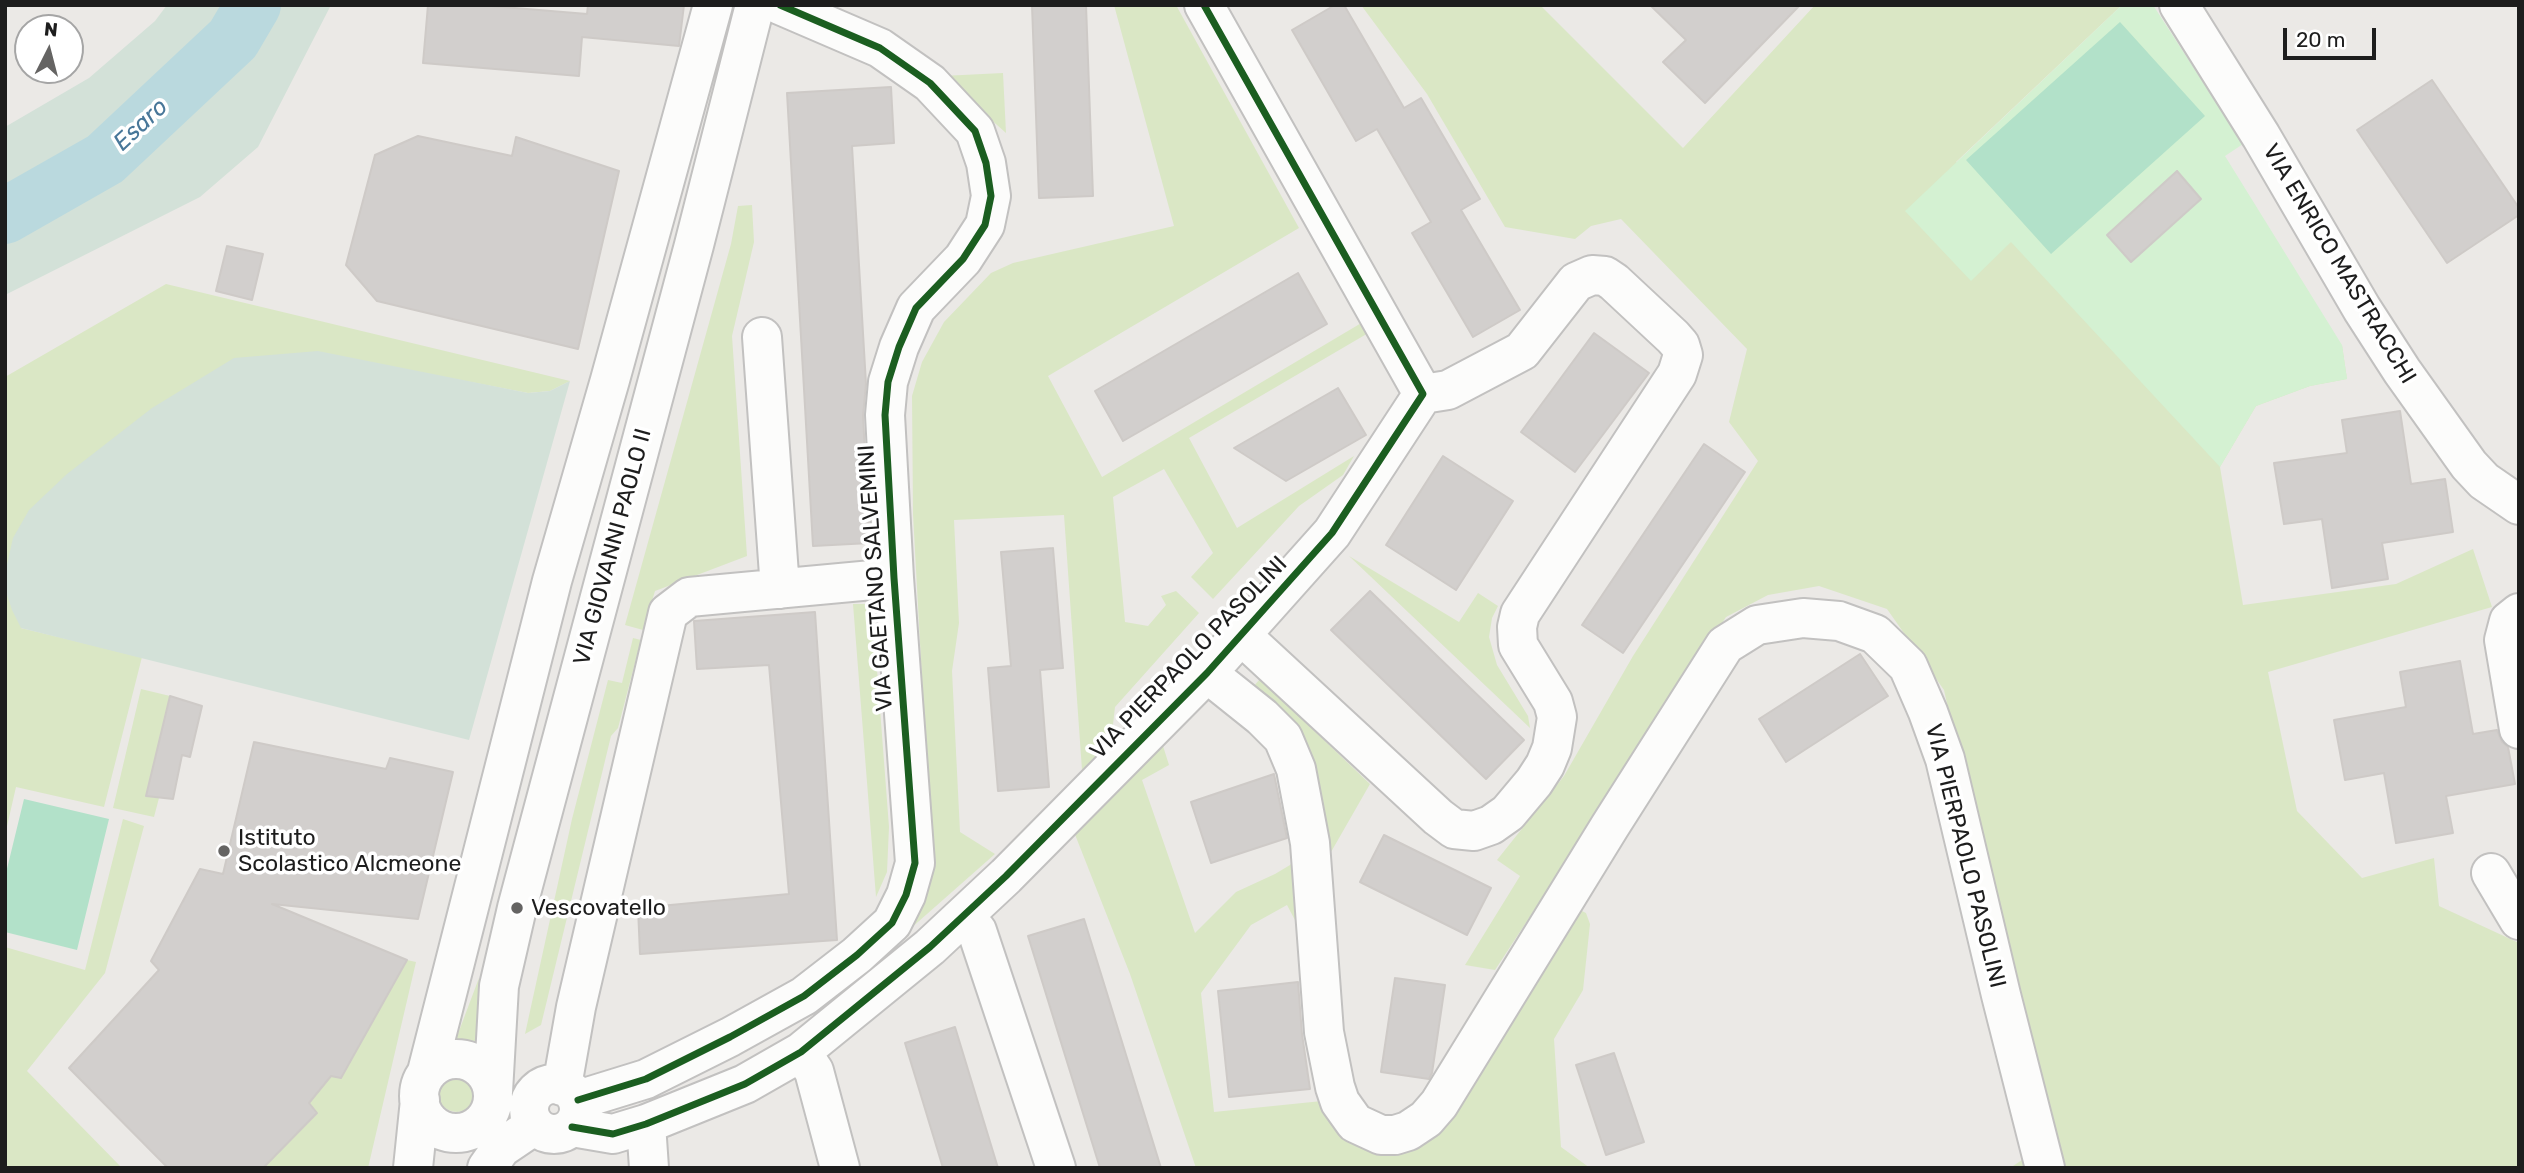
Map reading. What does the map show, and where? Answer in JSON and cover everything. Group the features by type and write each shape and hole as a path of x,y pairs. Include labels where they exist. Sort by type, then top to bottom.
{"street":[{"name":"VIA GIOVANNI PAOLO II","path":"413,1168 424,1086 552,581 713,5"},
{"name":"VIA GIOVANNI PAOLO II","path":"471,1168 491,1103 499,986 551,777 678,306 755,5"},
{"name":"VIA GAETANO SALVEMINI","path":"488,1168 501,1148 557,1106 646,1079 793,1002 857,956 892,923 906,895 915,863 894,578 886,415 888,382 916,308 963,258 985,225 992,196 986,163 975,131 930,83 880,48 779,5"},
{"path":"1204,5 1423,394 1448,390 1522,351 1576,282 1592,275 1605,276 1614,282 1673,337 1680,345 1683,355 1677,374 1520,614 1517,627 1518,645 1553,702 1557,717 1552,748 1545,765 1508,813 1491,824 1474,831 1454,829 1438,817 1241,635"},
{"name":"VIA ENRICO MASTRACCHI","path":"2179,5 2402,371 2469,465 2484,481 2519,505"},
{"path":"762,337 780,589"},
{"name":"VIA PIERPAOLO PASOLINI","path":"557,1106 613,1134 646,1124 745,1084 801,1052 930,947 1006,876 1207,673 1332,533 1423,394"},
{"path":"557,1106 576,1007 668,614 690,597 894,578"},
{"path":"2519,612 2509,621 2504,640 2519,729"},
{"name":"VIA PIERPAOLO PASOLINI","path":"1207,673 1262,716 1283,738 1296,769 1310,843 1323,1021 1335,1087 1345,1112 1355,1123 1381,1135 1395,1135 1408,1131 1426,1119 1439,1104 1725,645 1757,625 1803,618 1839,621 1875,634 1908,666 1945,760 2045,1168"},
{"path":"2491,873 2519,920"},
{"path":"964,916 977,930 1056,1168"},
{"path":"499,986 512,1052 557,1106"},
{"path":"801,1052 814,1071 840,1168"},
{"path":"460,1059 472,1062 483,1070 490,1080 491,1103 482,1123 472,1130 449,1132 429,1121 423,1111 424,1086 437,1064 460,1059"},
{"path":"646,1124 649,1168"}],"green space":[{"path":"1114,5 1176,5 1299,228 1048,376 1102,477 1363,322 1370,332 1189,438 1237,528 1354,456 1343,475 1299,506 1213,599 1191,577 1213,553 1164,469 1113,497 1125,622 1148,626 1166,605 1161,596 1176,591 1199,613 1115,707 1111,742 1082,770 1064,515 954,520 959,623 952,671 960,832 995,854 910,929 932,863 913,514 912,396 922,362 944,322 991,273 1013,263 1174,226"},
{"path":"1361,5 1540,5 1683,148 1815,5 2122,5 1956,162 2303,344 2342,345 2347,379 2310,386 2256,406 2220,467 2243,605 2396,584 2473,549 2492,607 2268,672 2297,811 2362,878 2434,858 2439,906 2519,943 2519,1168 2010,1168 2040,1148 2002,952 1944,690 1887,609 1819,586 1768,595 1726,617 1495,970 1465,965 1520,876 1497,860 1564,776 1633,656 1758,461 1729,422 1747,349 1621,219 1591,226 1575,239 1505,227 1427,94"},
{"path":"2122,5 2153,5 2243,144 2225,156 2342,345 2347,379 2310,386 2256,406 2220,467 2011,242 1971,281 1905,211"},
{"path":"2120,22 2205,116 2051,254 1966,160"},
{"path":"1003,73 1006,133 942,76"},
{"path":"752,205 754,242 732,336 747,556 655,591 643,630 625,625 731,244 738,206"},
{"path":"166,284 570,381 550,391 528,393 413,371 21,628 142,657 104,807 16,787 5,835 5,377"},
{"path":"1349,556 1459,622 1478,593 1498,606 1492,618 1489,637 1497,665 1528,716 1530,728"},
{"path":"853,604 872,604 889,827 887,872 876,897"},
{"path":"633,638 641,640 618,728 611,736 541,1025 525,1034 572,819 608,680 622,683"},
{"path":"1260,679 1370,784 1327,859 1253,687"},
{"path":"141,689 170,696 147,795 159,798 154,817 113,808"},
{"path":"1163,746 1169,765 1142,780 1195,933 1236,892 1290,865 1300,850 1308,962 1296,922 1287,905 1251,925 1201,993 1214,1112 1322,1101 1386,1153 1580,910 1586,913 1590,924 1583,990 1554,1039 1561,1147 1590,1168 1196,1168 1130,974 1074,832 1137,766"},
{"path":"24,799 109,819 77,950 5,932 5,877"},
{"path":"123,819 144,826 105,973 27,1071 122,1168 5,1168 5,947 85,970"},
{"path":"407,960 416,962 368,1168 263,1168 317,1114 309,1103 331,1076 341,1078"},
{"path":"479,978 477,1042 456,1039"},
{"path":"457,1074 470,1080 476,1093 470,1106 457,1112 444,1106 438,1093 444,1080"}],"shaded area":[{"path":"167,5 331,5 258,147 200,197 5,295 5,127 79,84 84,84 84,81 155,21"},
{"path":"318,351 528,393 550,391 570,381 469,740 21,628 12,610 7,595 6,569 13,538 29,510 67,474 152,408 234,358"}],"building":[{"path":"428,5 479,5 587,14 588,5 684,5 679,46 582,37 579,76 423,63"},
{"path":"1032,5 1086,5 1093,196 1039,198"},
{"path":"1335,5 1344,5 1404,108 1421,98 1480,199 1461,210 1520,310 1473,337 1412,233 1431,222 1377,129 1356,141 1292,30"},
{"path":"1650,5 1800,5 1705,103 1663,62 1686,40"},
{"path":"2432,80 2519,208 2519,215 2447,263 2357,130"},
{"path":"891,87 894,143 852,146 866,384 863,416 870,543 813,546 787,93"},
{"path":"418,136 512,156 516,137 619,171 578,349 377,301 346,265 375,155"},
{"path":"2177,171 2201,199 2131,262 2107,235"},
{"path":"227,246 263,254 252,300 216,291"},
{"path":"1298,273 1327,324 1123,441 1095,391"},
{"path":"1594,333 1649,373 1575,472 1521,432"},
{"path":"1338,388 1366,435 1286,481 1234,448"},
{"path":"2400,411 2411,484 2445,479 2453,532 2382,543 2388,579 2332,588 2322,519 2284,524 2274,463 2347,453 2342,420"},
{"path":"1704,444 1745,472 1623,653 1582,625"},
{"path":"1443,456 1513,501 1456,590 1386,545"},
{"path":"1053,548 1063,668 1040,670 1049,787 998,791 988,668 1011,666 1001,552"},
{"path":"1370,591 1524,740 1486,779 1331,630"},
{"path":"815,612 837,940 640,954 638,908 789,894 769,665 697,669 694,621"},
{"path":"1860,654 1888,696 1786,762 1759,719"},
{"path":"2460,661 2473,734 2497,730 2502,742 2508,747 2515,784 2446,796 2453,833 2396,843 2384,773 2345,780 2334,720 2406,707 2400,672"},
{"path":"170,696 202,706 190,757 182,755 173,799 146,796"},
{"path":"254,742 386,769 390,758 453,772 418,919 272,904 407,960 341,1078 331,1076 309,1103 317,1113 263,1168 168,1168 69,1068 159,970 151,961 200,869 223,874"},
{"path":"1274,774 1287,838 1211,863 1191,802"},
{"path":"1384,835 1491,888 1467,935 1360,882"},
{"path":"1084,919 1161,1168 1100,1168 1028,936"},
{"path":"1395,978 1445,985 1429,1079 1381,1072"},
{"path":"1298,982 1310,1089 1229,1097 1218,991"},
{"path":"955,1027 998,1168 943,1168 905,1043"},
{"path":"1614,1053 1644,1142 1606,1155 1576,1065"}],"waterway":[{"name":"Esaro","path":"5,216 105,159 233,39 253,5"}],"cycle path":[{"path":"578,1100 646,1079 804,996 857,955 892,923 906,895 915,863 894,578 885,415 888,382 916,308 963,259 985,225 991,196 986,163 975,131 930,83 880,48 780,5"},
{"path":"572,1127 613,1134 646,1124 745,1084 801,1052 930,947 1006,876 1207,673 1332,533 1423,394 1204,5"}],"place":[{"name":"Istituto Scolastico Alcmeone","path":"224,851"},
{"name":"Vescovatello","path":"517,908"}]}
